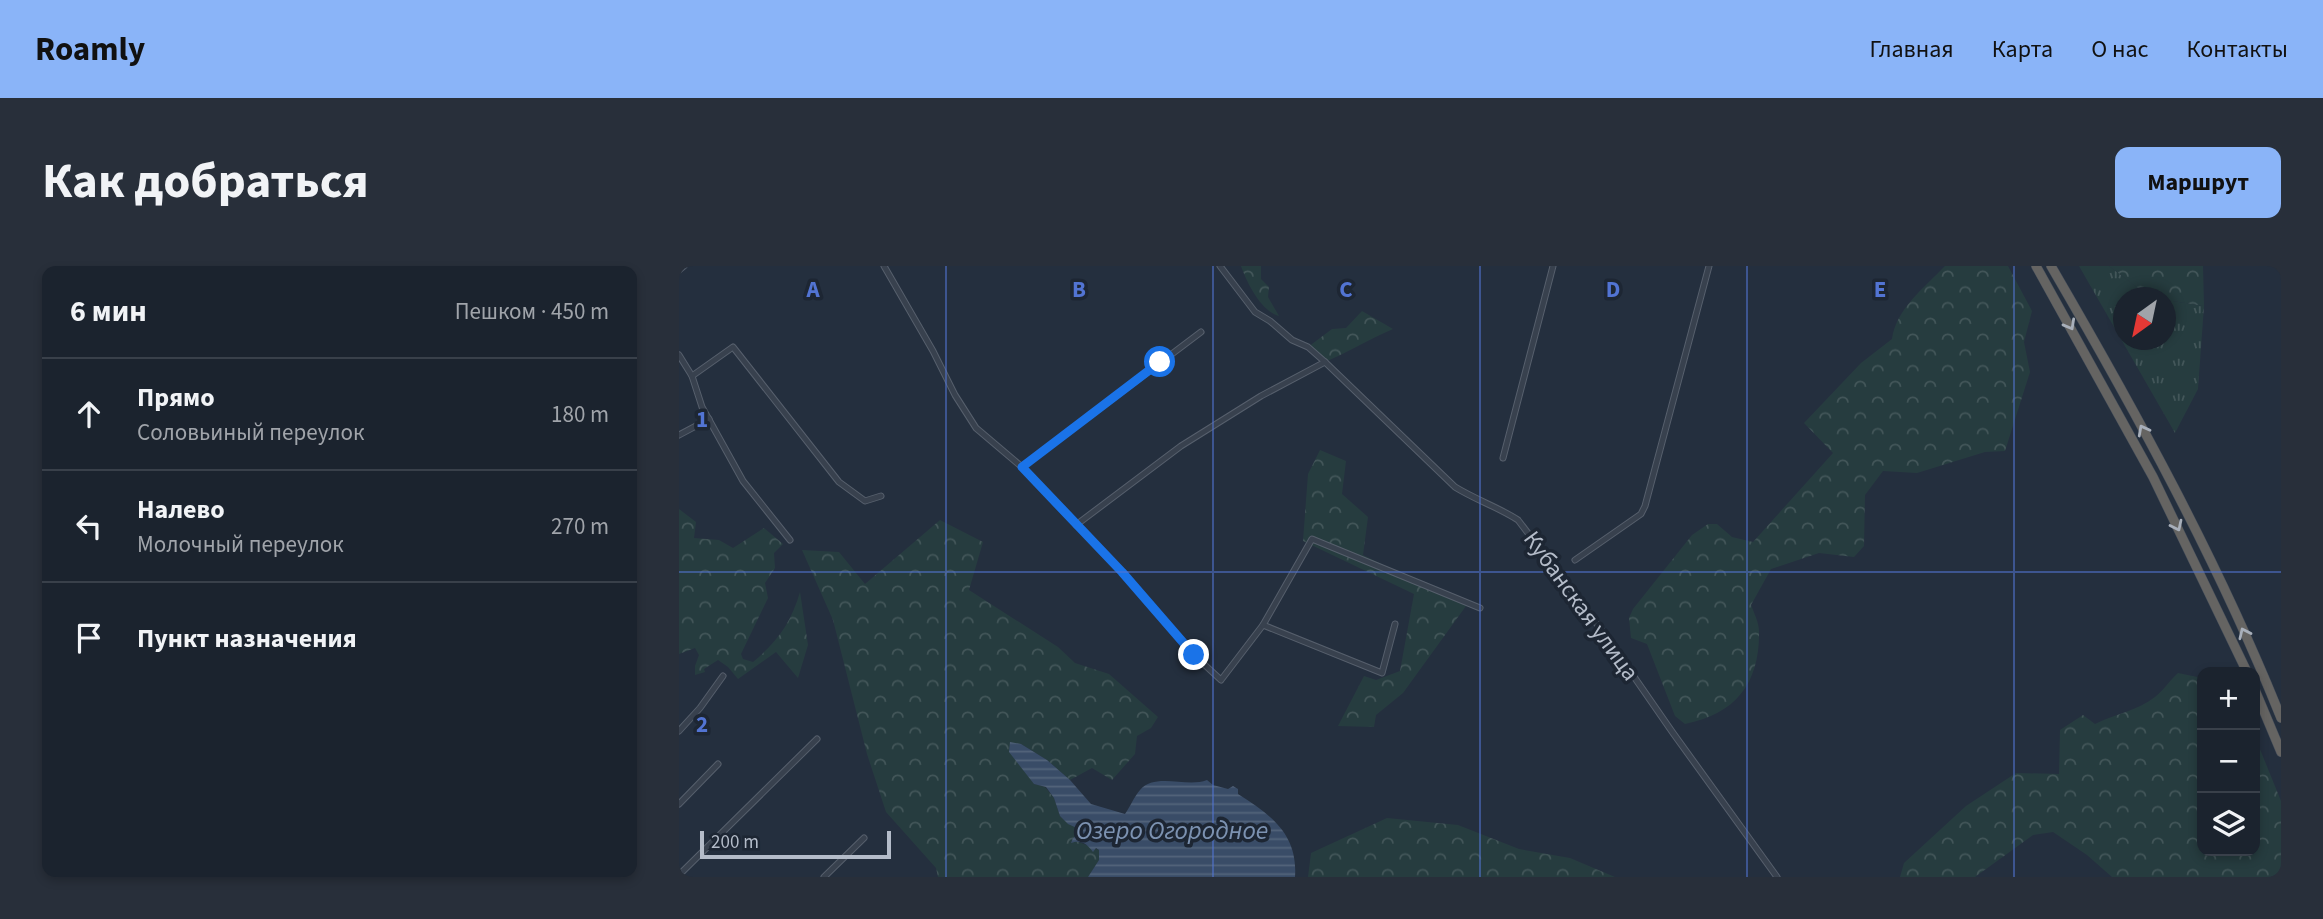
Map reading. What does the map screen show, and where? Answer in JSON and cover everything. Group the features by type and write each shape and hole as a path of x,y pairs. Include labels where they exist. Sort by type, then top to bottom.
{"highway":[{"path":"2036,266 2153,477 2245,667"},
{"path":"2051,266 2170,481 2217,574 2281,718"},
{"path":"2260,702 2281,752"}],"street":[{"path":"679,270 684,266"},
{"path":"884,266 933,351 954,395 976,428 1022,467 1130,580 1194,655 1221,680 1263,625 1312,539 1480,608"},
{"name":"Кубанская улица","path":"1220,266 1255,312 1292,340 1308,347 1455,487 1518,520 1603,632 1777,877"},
{"path":"1503,458 1553,266"},
{"path":"1575,560 1641,514 1645,506 1709,266"},
{"path":"1022,467 1201,332"},
{"path":"692,376 733,347 839,482 865,501 881,496"},
{"path":"679,355 692,376 709,419 743,481 790,540"},
{"path":"1076,524 1181,446 1261,396 1325,362"},
{"path":"679,435 709,419"},
{"path":"1263,625 1381,673 1395,624"},
{"path":"679,731 723,676"},
{"path":"679,875 817,739"},
{"path":"679,804 718,764"},
{"path":"824,877 864,838"}],"green space":[{"path":"1241,266 1261,266 1261,279 1269,287 1268,297 1279,316 1261,302"},
{"path":"1945,266 2008,266 2032,311 2024,342 2030,372 2005,451 1985,452 1917,473 1883,471 1865,495 1864,546 1854,557 1819,553 1771,569 1751,605 1759,631 1755,666 1749,681 1731,704 1718,713 1685,724 1675,716 1647,644 1631,638 1629,618 1633,609 1692,535 1708,524 1717,524 1732,537 1753,542 1833,453 1804,423 1861,363 1892,339 1905,309"},
{"path":"2079,266 2109,266 2137,287 2113,287 2113,325"},
{"path":"2109,266 2203,266 2204,306 2176,302 2176,287 2137,287"},
{"path":"2176,302 2204,306 2198,389 2175,433 2127,350 2176,350"},
{"path":"1362,311 1393,329 1325,362 1308,347 1332,329 1346,328"},
{"path":"1320,450 1346,461 1342,494 1368,517 1363,555 1466,606 1403,693 1376,715 1374,727 1338,726 1364,676 1376,680 1400,671 1414,594 1303,541 1308,474"},
{"path":"679,509 696,522 694,538 719,540 733,548 764,528 783,544 774,553 775,568 765,583 768,598 741,654 743,659 753,662 769,647 788,622 800,592 808,645 798,678 776,652 738,679 718,660 704,669 705,672 695,675 699,655 695,648 679,654"},
{"path":"940,520 983,542 969,590 1058,647 1075,663 1109,674 1158,717 1151,728 1137,736 1135,754 1112,780 1092,768 1070,780 1047,760 1021,744 1025,771 1034,784 1045,787 1054,798 1060,816 1079,829 1076,841 1099,850 1099,860 1088,877 938,877 936,868 886,812 867,754 833,620 802,550 839,552 865,584"},
{"path":"2178,673 2197,677 2197,856 2260,856 2260,749 2281,801 2281,877 2112,877 2087,855 2053,832 2033,835 1975,877 1900,877 1904,863 1966,806 2016,773 2059,774 2060,730 2083,715 2095,724 2141,706 2158,694"},
{"path":"1387,818 1458,825 1519,849 1570,858 1615,877 1308,877 1311,853"}],"water":[{"name":"Озеро Огородное","path":"1010,742 1021,744 1047,760 1070,780 1091,804 1125,814 1140,790 1154,782 1207,780 1213,785 1228,789 1233,786 1238,789 1238,794 1271,818 1287,837 1295,862 1295,877 1088,877 1099,860 1099,850 1096,848 1093,852 1084,843 1071,843 1079,834 1079,829 1060,816 1054,798 1046,787 1034,784 1009,752"}],"route":[{"path":"1160,362 1022,467 1122,572 1194,655"}]}
